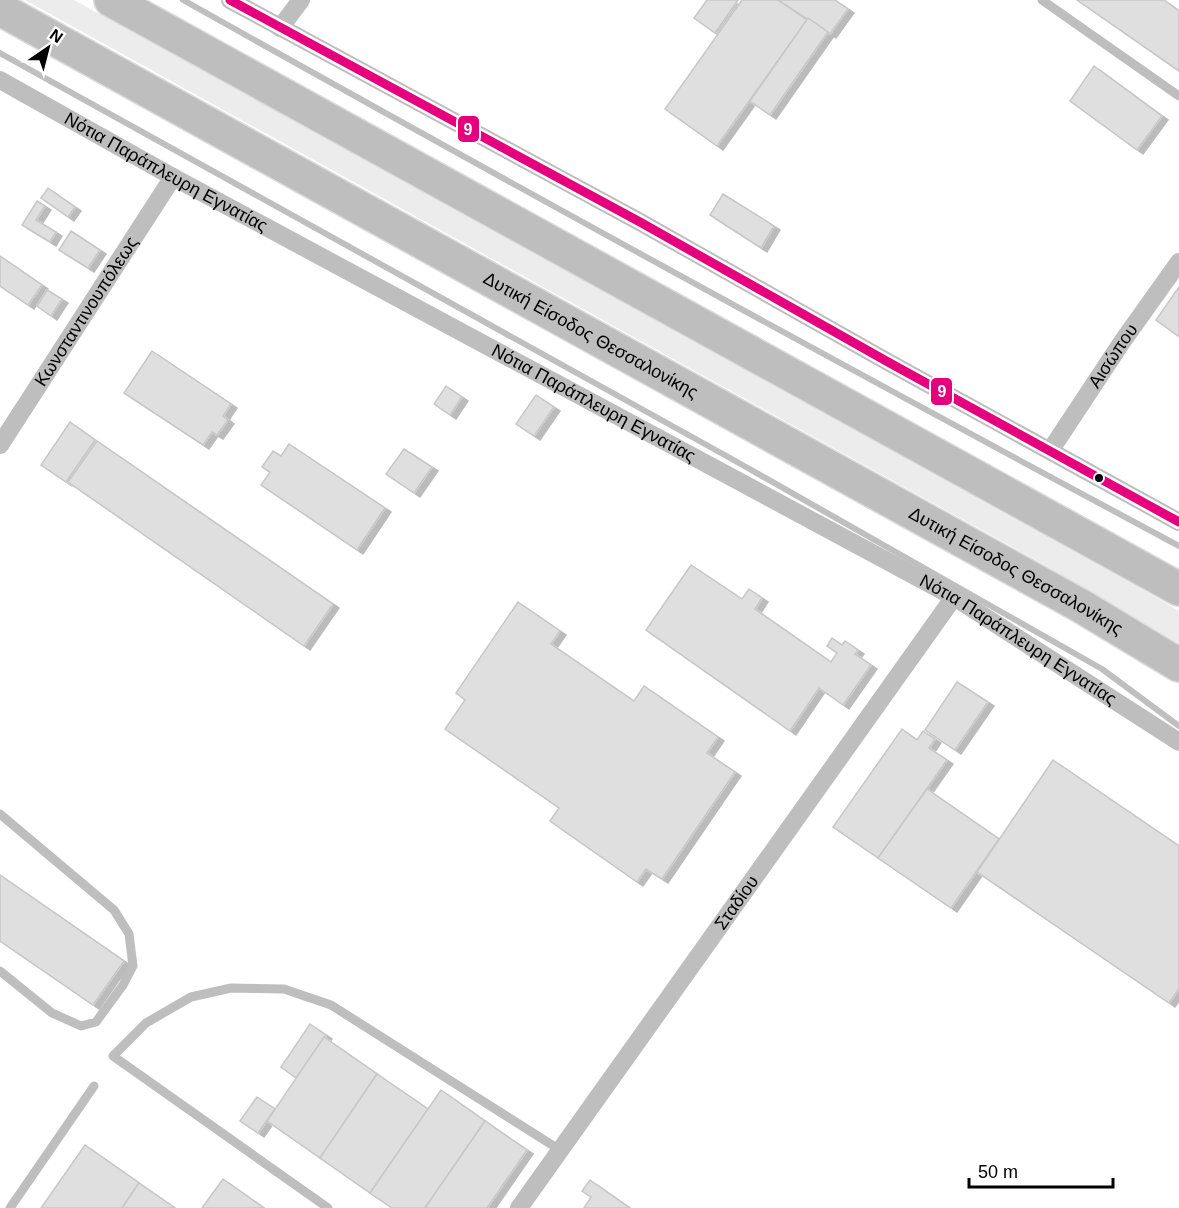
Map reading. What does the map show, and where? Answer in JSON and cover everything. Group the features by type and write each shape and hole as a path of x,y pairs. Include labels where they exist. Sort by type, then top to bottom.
{"highway":[{"path":"111,0 1179,589"},
{"name":"Δυτική Είσοδος Θεσσαλονίκης","path":"0,9 1081,606 1179,665"}],"street":[{"path":"230,0 640,222 1179,522"},
{"path":"280,28 301,0"},
{"name":"Νότια Παράπλευρη Εγνατίας","path":"0,80 173,177 954,597 1179,742"},
{"name":"Κωνσταντινουπόλεως","path":"0,445 173,177"},
{"name":"Αισώπου","path":"1050,450 1179,262"},
{"name":"Σταδίου","path":"519,1208 954,597"}],"lane":[{"path":"1042,0 1179,96"},
{"path":"0,814 114,910 129,934 133,966 123,986 96,1022 81,1026 52,1013 0,971"},
{"path":"328,1208 113,1056 146,1023 190,997 231,988 284,989 331,1005 560,1150"},
{"path":"10,1208 94,1086"}],"shaded area":[{"path":"25,0 74,0 1159,599 1179,611 1179,644 1045,565"}],"building":[{"path":"707,0 738,0 715,33 694,18"},
{"path":"742,0 778,0 807,20 717,146 665,109"},
{"path":"778,0 835,0 848,9 830,34"},
{"path":"1077,0 1164,0 1179,11 1179,71"},
{"path":"808,18 828,32 770,115 750,101"},
{"path":"1094,66 1162,116 1137,150 1070,101"},
{"path":"48,188 75,207 68,217 41,198"},
{"path":"723,194 774,226 761,248 710,215"},
{"path":"37,201 45,206 36,220 56,232 50,242 22,225"},
{"path":"71,231 100,250 88,268 59,250"},
{"path":"0,256 42,285 28,305 0,286"},
{"path":"1179,287 1179,335 1178,336 1156,320"},
{"path":"47,290 62,299 51,316 37,306"},
{"path":"152,351 231,404 223,416 228,420 217,435 212,432 203,445 124,393"},
{"path":"446,386 462,397 450,415 434,404"},
{"path":"536,395 554,407 534,436 516,424"},
{"path":"70,422 95,440 66,482 41,465"},
{"path":"97,441 333,604 304,646 68,482"},
{"path":"289,444 385,508 357,550 261,485 270,472 262,467 273,451 281,456"},
{"path":"404,449 432,467 414,493 386,474"},
{"path":"691,565 742,599 749,589 762,598 755,609 831,662 837,653 827,646 832,638 842,645 845,641 858,650 855,654 871,665 843,705 819,688 790,731 646,630"},
{"path":"518,602 560,631 551,644 634,701 644,686 718,737 707,753 735,772 662,879 646,869 637,882 550,821 559,808 445,729 465,700 456,693"},
{"path":"957,682 988,702 955,750 925,730"},
{"path":"902,729 917,740 923,731 935,739 929,748 947,760 878,858 833,827"},
{"path":"1053,760 1179,846 1179,989 1169,1003 977,872"},
{"path":"927,789 999,839 951,908 878,858"},
{"path":"0,875 124,961 93,1005 0,941"},
{"path":"310,1024 326,1035 296,1078 281,1067"},
{"path":"324,1037 377,1074 320,1158 267,1121"},
{"path":"377,1074 428,1109 370,1193 320,1158"},
{"path":"441,1090 485,1121 425,1208 392,1208 370,1193"},
{"path":"257,1097 275,1109 258,1133 240,1121"},
{"path":"485,1121 527,1150 487,1208 425,1208"},
{"path":"85,1145 139,1183 122,1208 41,1208"},
{"path":"223,1179 264,1208 202,1208"},
{"path":"590,1180 630,1208 584,1208 591,1197 582,1191"},
{"path":"139,1183 175,1208 122,1208"}],"waterway":[{"path":"183,0 680,275 1179,546"},
{"path":"0,53 739,463 1102,669 1179,726"}],"transit line":[{"name":"9","path":"230,0 640,222 1179,522"}]}
